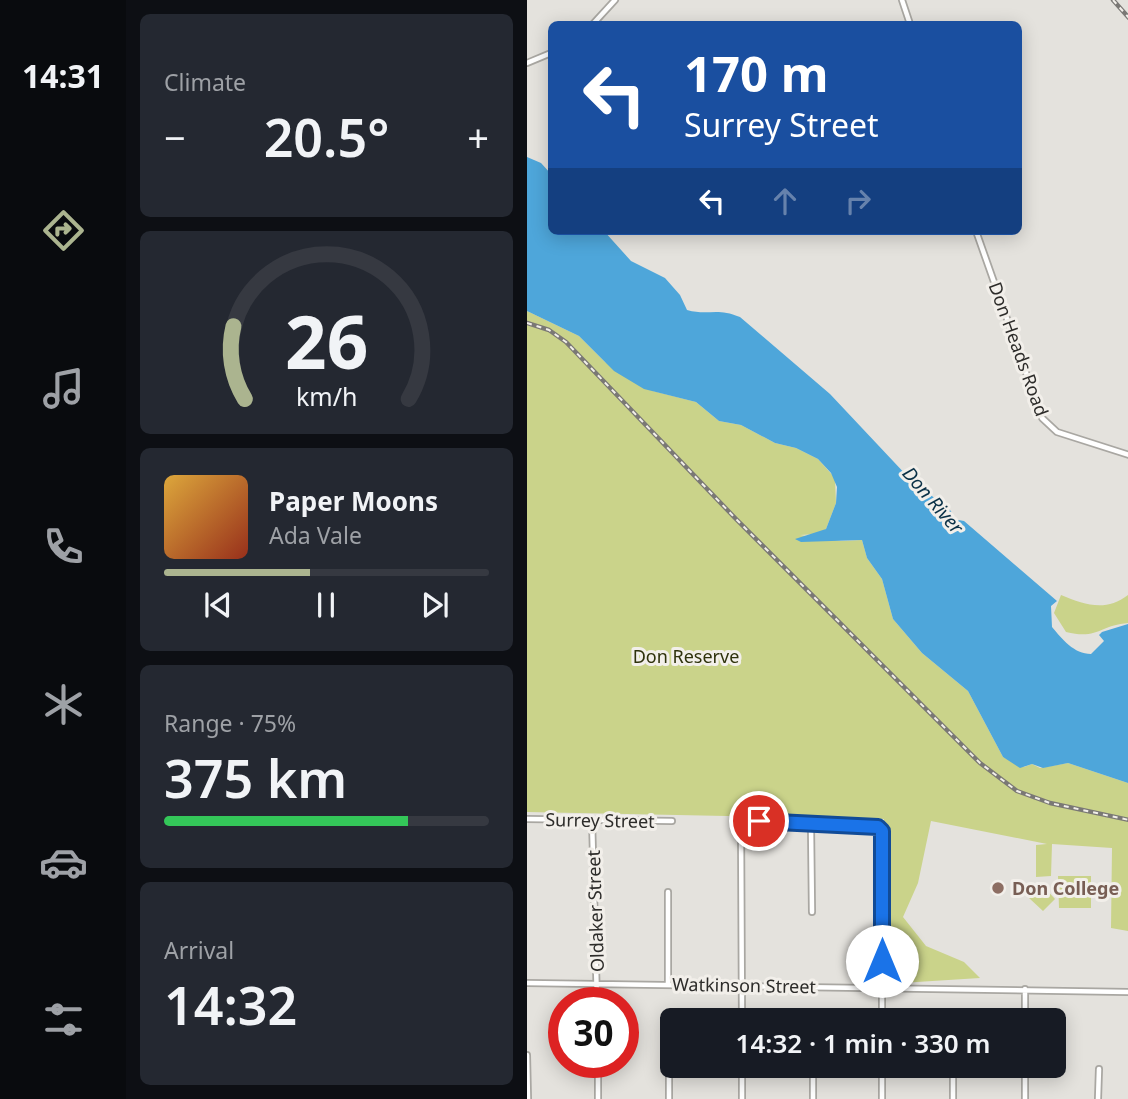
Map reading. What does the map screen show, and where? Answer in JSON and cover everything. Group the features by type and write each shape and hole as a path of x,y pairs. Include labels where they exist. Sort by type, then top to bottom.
{"street":[{"path":"596,21 615,0"},
{"path":"902,0 909,21"},
{"path":"527,63 548,54"},
{"name":"Don Heads Road","path":"977,235 1043,418 1057,432 1128,455"},
{"name":"Surrey Street","path":"527,819 672,821"},
{"name":"Oldaker Street","path":"592,819 597,987"},
{"path":"742,1008 741,821 878,827 882,831 882,1008"},
{"path":"811,825 812,912"},
{"path":"668,892 668,984"},
{"name":"Watkinson Street","path":"527,983 1128,992"},
{"path":"1025,989 1025,1008"},
{"path":"527,1055 528,1099"},
{"path":"1098,1099 1099,1069"},
{"path":"598,1078 598,1099"},
{"path":"669,1078 669,1099"},
{"path":"742,1078 742,1099"},
{"path":"813,1078 813,1099"},
{"path":"882,1078 882,1099"},
{"path":"953,1078 953,1099"},
{"path":"1025,1078 1025,1099"}],"green space":[{"name":"Don Reserve","path":"527,311 579,336 605,362 653,391 696,402 719,421 741,425 775,443 796,448 818,459 835,478 836,503 826,529 818,534 800,535 841,541 862,540 867,558 882,579 893,619 922,653 968,691 1003,757 1024,767 1032,764 1040,768 1068,763 1128,783 1128,931 1111,928 1112,848 1052,844 1051,876 1036,877 1036,845 1047,844 931,821 918,883 903,917 926,946 964,962 980,978 885,984 884,819 527,812"},
{"path":"1061,595 1079,602 1103,605 1112,604 1128,595 1128,623 1092,633 1066,632 1054,613"},
{"path":"1058,876 1091,876 1091,908 1059,908"},
{"path":"1042,885 1055,899 1043,911 1029,898"}],"water":[{"name":"Don River","path":"527,157 541,163 548,171 548,235 608,235 631,261 665,278 680,295 687,310 740,317 830,394 909,478 951,511 953,519 964,521 1057,601 1051,606 1052,627 1069,645 1091,654 1104,641 1099,635 1102,632 1128,624 1128,783 1068,763 1043,768 1032,764 1020,768 1003,757 968,691 922,653 893,619 882,579 867,558 862,540 801,542 795,539 826,529 836,503 837,487 831,473 818,459 796,448 775,443 741,425 719,421 696,402 644,389 614,371 579,336 527,311"}],"railway":[{"path":"1113,0 1129,18"},
{"path":"527,323 549,330 566,342 736,519 980,763 1017,791 1050,803 1129,820"}],"place":[{"name":"Don College","path":"998,888"}],"route":[{"path":"759,821 878,827 882,831 882,961"}]}
